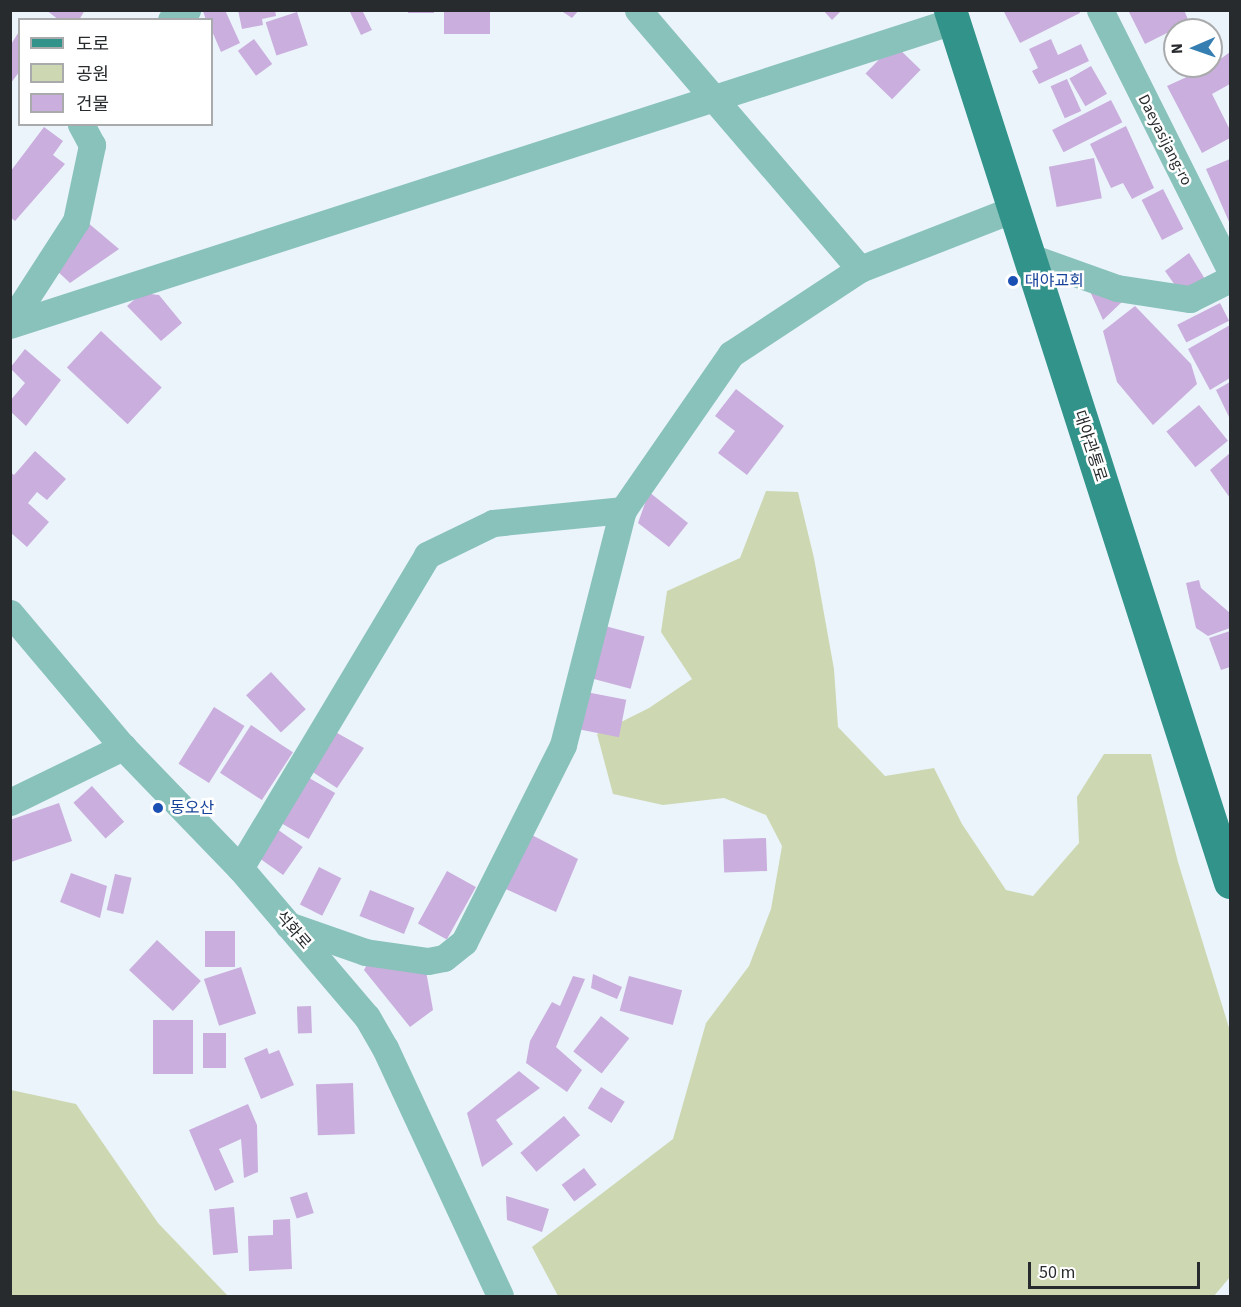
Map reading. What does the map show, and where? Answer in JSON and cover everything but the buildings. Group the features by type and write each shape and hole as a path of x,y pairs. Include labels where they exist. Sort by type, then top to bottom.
{"main road":[{"name":"대야관통로","path":"951,16 1230,882"}],"street":[{"path":"174,18 187,10"},
{"path":"638,10 860,269"},
{"name":"Daeyasijang-ro","path":"1100,10 1230,270"},
{"path":"10,324 713,98 951,16"},
{"path":"10,324 76,220 92,145 82,126"},
{"path":"288,925 365,952 428,961 444,958 464,942 562,745 623,510 731,354 860,269 1014,209"},
{"path":"1030,257 1117,288 1190,299 1230,279"},
{"path":"240,868 427,555 493,523 623,510"},
{"name":"석화로","path":"10,613 123,747 240,868 367,1017 385,1048 500,1296"},
{"path":"10,802 123,747"}],"green space":[{"path":"766,491 798,492 814,558 834,669 838,727 885,776 934,768 962,824 1006,890 1033,896 1079,843 1077,797 1104,754 1151,754 1178,862 1230,1031 1230,1277 1214,1296 558,1296 532,1247 673,1139 706,1023 749,966 771,909 782,846 766,815 724,798 663,805 613,794 597,734 649,708 692,679 661,632 667,591 740,558"},
{"path":"11,1090 76,1104 158,1223 228,1296 11,1296"}],"place":[{"name":"대야교회","path":"1013,281"},
{"name":"동오산","path":"158,808"}]}
